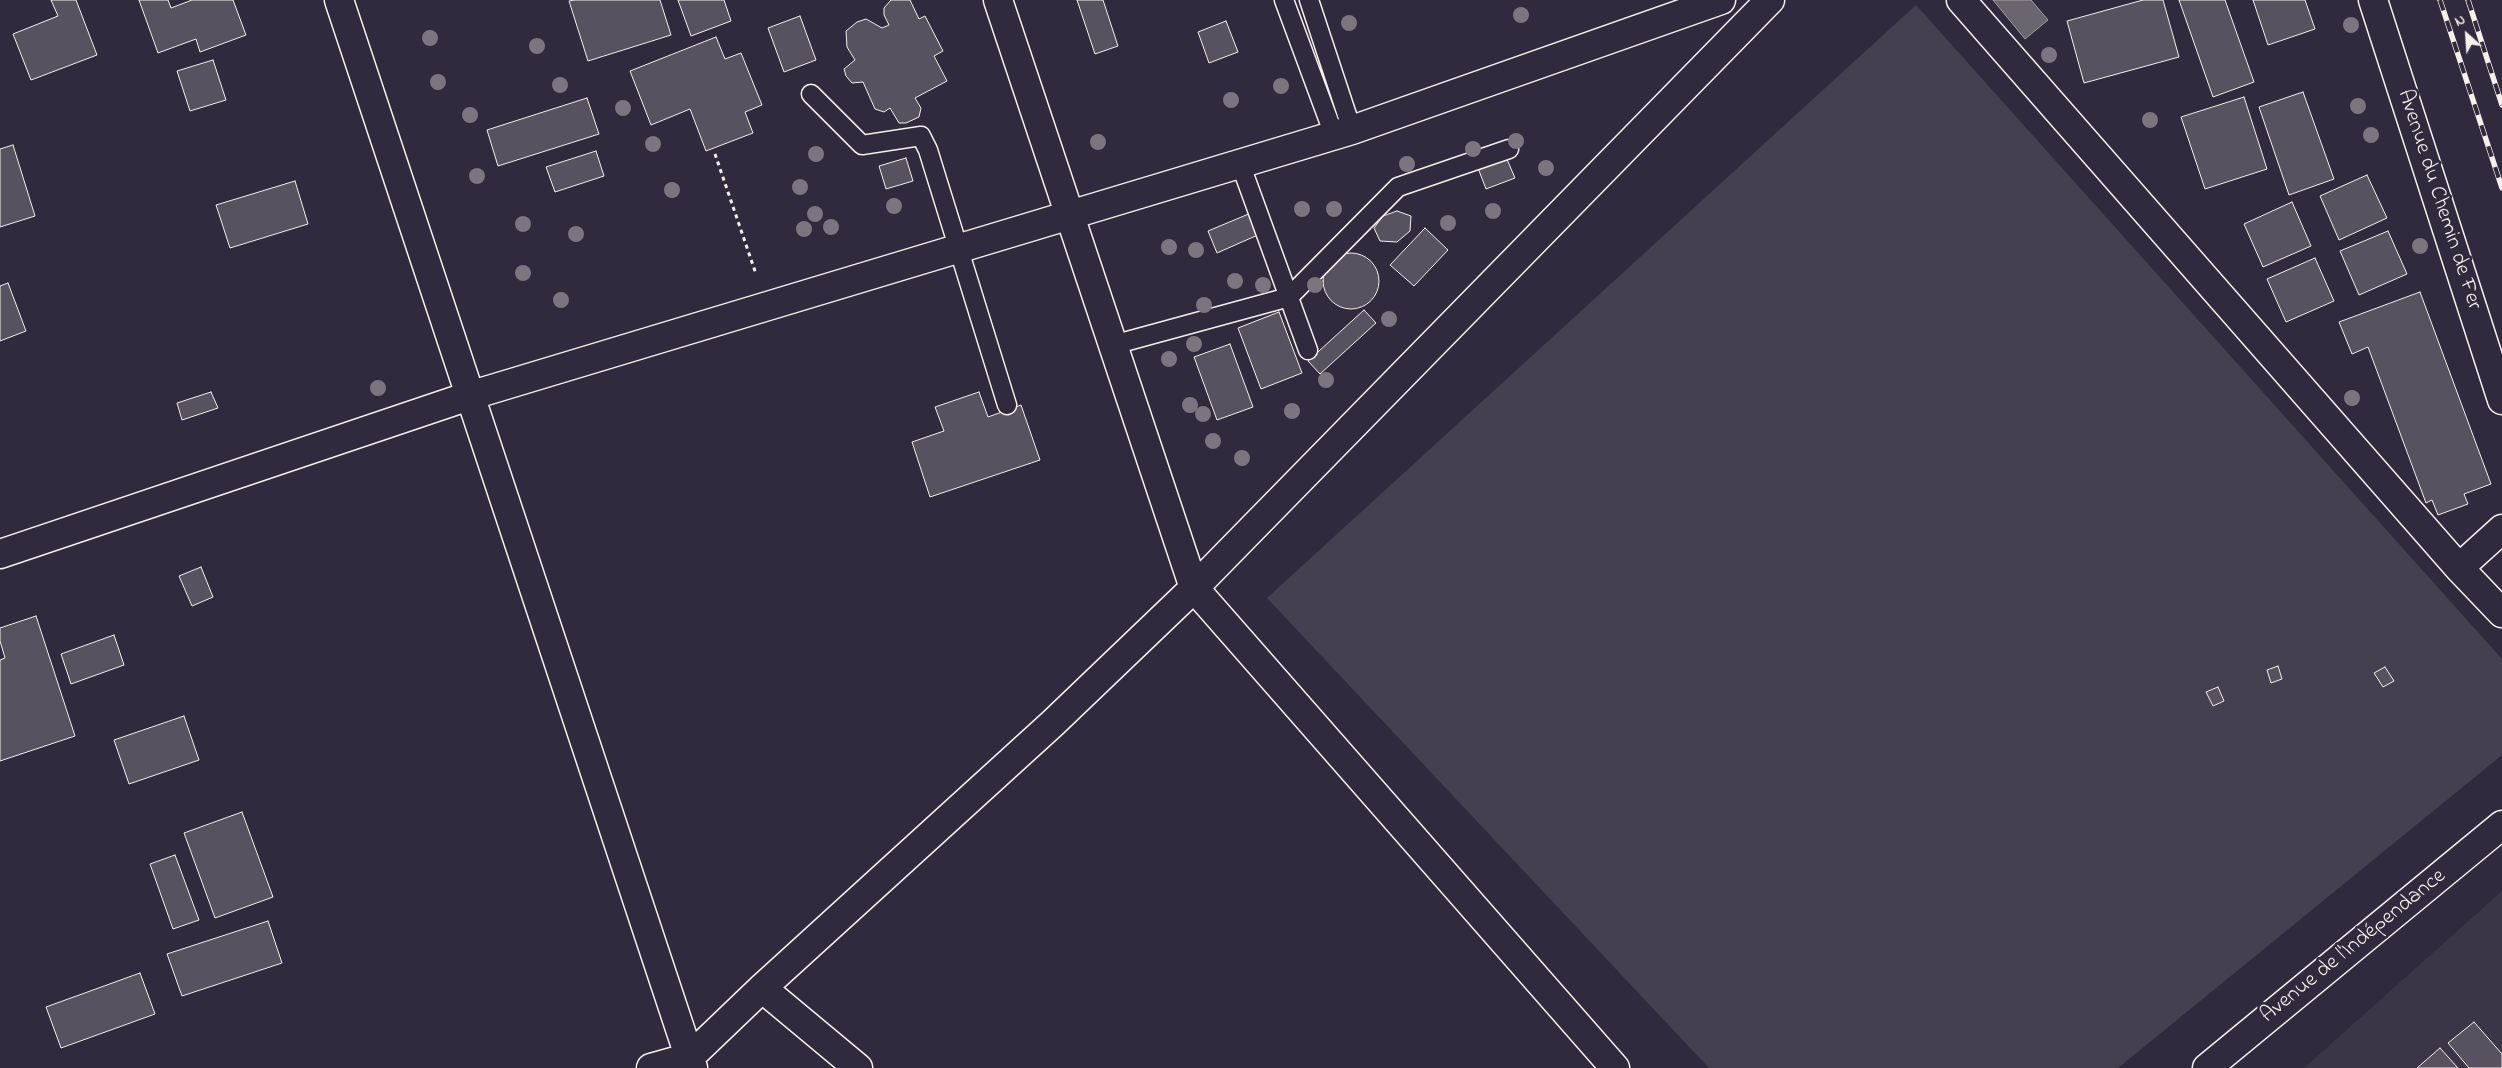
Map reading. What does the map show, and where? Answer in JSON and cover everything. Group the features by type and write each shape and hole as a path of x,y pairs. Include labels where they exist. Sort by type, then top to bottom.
{"main road":[{"path":"339,0 469,396 692,1062"},
{"path":"998,0 1194,588 1615,1068"},
{"path":"0,554 469,396 1343,133 1720,0"},
{"path":"651,1068 692,1062 762,988 1053,723 1194,588 1770,0"},
{"path":"1961,0 2459,568 2502,613"},
{"name":"Avenue du Chemin de Fer","path":"2374,0 2502,400"},
{"path":"2459,568 2502,529"},
{"name":"Avenue de l'Indépendance","path":"2207,1068 2502,825"},
{"path":"762,988 858,1068"}],"lane":[{"path":"1284,0 1343,133"},
{"path":"1309,0 1343,133"},
{"path":"811,94 862,145 921,136 928,150 957,248 1008,405"},
{"path":"1113,345 1289,297 1398,187 1509,149"},
{"path":"1240,163 1308,350"}],"path":[{"path":"715,154 766,306"}],"shaded area":[{"path":"1993,0 2031,0 2048,20 2025,39"},
{"path":"1916,5 2502,659 2502,755 2118,1068 1709,1068 1267,598"},
{"path":"2502,891 2502,1068 2304,1068"}],"building":[{"path":"51,0 76,0 97,55 31,80 13,34 58,16"},
{"path":"139,0 168,0 171,8 192,0 233,0 246,35 200,52 196,39 158,53"},
{"path":"660,0 671,35 588,61 569,1"},
{"path":"678,0 724,0 731,21 691,36"},
{"path":"891,0 910,0 919,19 925,16 943,51 934,56 947,81 915,98 921,108 919,117 906,123 899,123 890,108 884,112 875,109 863,82 852,83 846,76 844,69 855,60 847,47 846,31 857,22 866,19 882,28 889,25 884,15 884,8"},
{"path":"1077,0 1103,0 1118,46 1095,54"},
{"path":"2143,0 2163,0 2179,57 2084,83 2067,21"},
{"path":"2179,0 2225,0 2254,82 2213,97"},
{"path":"2253,0 2305,0 2315,29 2268,45"},
{"path":"800,16 816,60 784,72 768,28"},
{"path":"1226,21 1238,52 1209,63 1198,32"},
{"path":"716,37 725,59 741,53 762,105 745,112 753,133 706,151 690,109 651,125 630,71"},
{"path":"213,60 226,100 190,111 177,71"},
{"path":"2303,92 2334,179 2289,195 2259,107"},
{"path":"2244,97 2267,169 2205,189 2181,117"},
{"path":"587,98 599,134 498,166 487,130"},
{"path":"13,145 35,216 0,227 0,149"},
{"path":"596,151 604,176 555,192 546,167"},
{"path":"1506,157 1515,178 1486,189 1478,168"},
{"path":"906,158 913,181 886,189 879,166"},
{"path":"2367,175 2387,218 2339,240 2320,196"},
{"path":"295,181 308,224 230,248 216,205"},
{"path":"2292,202 2311,246 2263,267 2244,224"},
{"path":"1397,211 1411,216 1410,231 1397,242 1380,241 1374,228 1383,216"},
{"path":"1251,213 1260,234 1217,253 1208,231"},
{"path":"1425,228 1448,250 1414,286 1390,265"},
{"path":"2388,231 2407,274 2359,295 2340,251"},
{"path":"1346,253 1356,253 1371,261 1377,270 1379,281 1377,292 1371,301 1356,309 1346,309 1335,304 1328,297 1323,286 1323,276 1328,265 1335,258"},
{"path":"2315,258 2334,301 2286,322 2267,279"},
{"path":"8,283 26,331 0,341 0,286"},
{"path":"2420,292 2491,484 2464,494 2468,504 2438,515 2432,500 2426,503 2368,347 2352,354 2339,322"},
{"path":"1364,310 1376,323 1320,374 1308,361"},
{"path":"1279,312 1302,373 1261,389 1238,328"},
{"path":"1230,344 1253,407 1217,420 1194,357"},
{"path":"211,392 218,408 182,420 177,403"},
{"path":"979,392 988,417 1021,405 1040,460 930,497 912,442 944,431 935,407"},
{"path":"201,567 213,597 192,606 179,576"},
{"path":"36,616 75,736 0,761 0,660 5,658 0,641 0,628"},
{"path":"114,635 124,665 71,684 61,654"},
{"path":"2278,666 2282,679 2271,683 2267,670"},
{"path":"2385,667 2394,681 2383,687 2374,673"},
{"path":"2218,687 2224,701 2213,706 2206,692"},
{"path":"184,716 199,760 129,784 114,740"},
{"path":"242,812 273,897 215,918 184,833"},
{"path":"175,855 199,920 173,929 150,864"},
{"path":"268,921 282,963 182,996 167,954"},
{"path":"140,973 155,1014 61,1048 46,1007"},
{"path":"2474,1022 2502,1054 2502,1068 2469,1068 2448,1043"},
{"path":"2440,1048 2458,1068 2417,1068"}],"railway":[{"path":"2440,0 2502,188"},
{"path":"2468,0 2502,105"}]}
